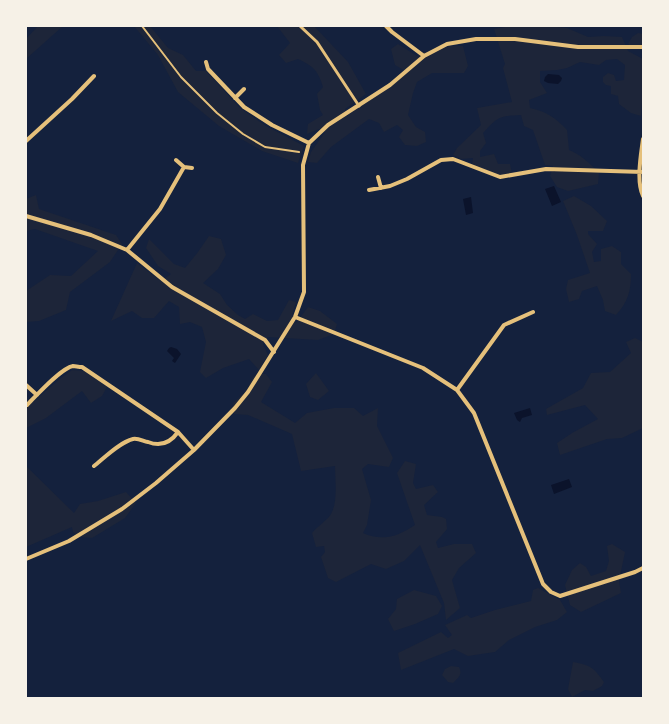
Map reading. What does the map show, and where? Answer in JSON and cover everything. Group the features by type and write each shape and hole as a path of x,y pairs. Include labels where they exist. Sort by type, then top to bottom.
{"street":[{"path":"386,26 424,56"},
{"path":"26,559 69,541 122,509 156,483 194,450 235,408 248,392 295,317 304,292 303,165 309,143 328,125 390,85 424,56 447,44 476,39 515,40 578,47 643,47"},
{"path":"206,62 208,69 244,107 272,125 309,143"},
{"path":"26,141 72,99 94,76"},
{"path":"235,98 244,89"},
{"path":"643,139 641,172 641,193 643,196"},
{"path":"369,190 390,186 407,179 441,160 453,159 500,177 546,169 641,172"},
{"path":"176,160 184,167 192,168"},
{"path":"126,250 160,209 184,167"},
{"path":"378,177 381,188"},
{"path":"26,216 91,235 126,250 172,287 265,340 274,352"},
{"path":"457,390 504,325 533,312"},
{"path":"295,317 422,368 457,390 474,413 543,584 551,592 560,596 635,572 643,568"},
{"path":"27,405 66,369 72,366 82,367 178,432 194,450"},
{"path":"26,385 37,396"},
{"path":"94,466 126,442 135,439 152,444 160,444 168,442 178,432"}],"lane":[{"path":"300,26 317,42 359,106"}],"path":[{"path":"142,26 181,76 217,113 243,134 265,147 306,153"}],"shaded area":[{"path":"38,26 63,26 26,59 26,39"},
{"path":"134,26 150,26 168,48 183,55 196,71 206,71 240,108 266,126 304,146 298,163 262,151 219,126 178,92 158,55"},
{"path":"277,26 314,26 348,62 366,94 345,109 346,116 394,84 407,72 395,65 391,49 398,44 417,56 421,52 437,51 450,46 463,46 468,66 464,73 432,73 417,82 408,115 416,127 425,132 426,142 417,146 405,145 399,137 403,130 397,125 384,132 379,123 369,119 331,147 317,163 308,162 311,152 325,132 319,129 307,134 308,124 323,115 320,110 317,94 323,87 319,76 311,66 298,59 286,63 279,55 290,43"},
{"path":"510,26 549,26 567,28 588,37 622,37 628,51 643,59 641,116 631,113 619,104 618,96 611,94 611,86 606,85 603,82 603,77 608,73 614,75 616,81 624,80 625,65 617,59 606,60 599,65 580,62 567,68 540,71 540,82 547,93 529,100 530,108 541,111 550,116 567,130 569,150 585,160 599,173 598,184 568,191 557,187 550,176 553,166 545,165 533,130 524,126 521,115 499,118 492,124 483,133 486,143 480,151 480,157 494,154 498,164 510,164 512,173 500,175 472,164 473,158 461,159 453,155 457,148 481,125 477,108 512,102 503,68 505,64 494,29"},
{"path":"638,33 643,34 643,49 637,49 628,44 632,37"},
{"path":"548,74 559,75 562,78 561,81 558,84 544,81"},
{"path":"554,186 561,202 552,206 545,189"},
{"path":"36,195 39,209 116,235 122,244 110,262 70,292 66,310 39,321 26,322 26,291 50,275 71,276 98,251 35,229 26,231 26,199"},
{"path":"574,196 591,206 607,221 603,231 588,231 588,234 597,244 592,252 594,262 601,261 601,249 612,246 621,252 621,264 631,274 628,296 616,315 605,311 603,300 597,286 582,291 579,299 569,302 566,289 568,280 590,273 563,201"},
{"path":"471,197 473,213 466,215 463,199"},
{"path":"209,236 221,239 226,255 218,269 203,283 220,294 227,305 238,315 245,319 253,314 267,321 278,320 289,300 296,302 292,316 296,323 308,307 320,311 337,324 334,334 318,340 268,337 263,344 268,355 259,370 249,359 223,368 206,378 200,372 206,342 202,327 190,322 180,324 179,307 169,301 154,318 142,318 132,311 111,321 137,263 161,281 171,274 158,266 146,248 149,239 174,264 185,268"},
{"path":"635,338 643,342 643,428 622,438 607,439 560,455 557,443 598,419 585,405 547,415 546,409 583,388 591,373 610,372 631,353 626,342"},
{"path":"171,347 177,349 181,354 175,363 172,361 174,358 167,351"},
{"path":"72,370 85,371 107,387 102,396 91,403 82,391 46,418 26,428 26,408"},
{"path":"258,373 266,374 272,382 261,402 295,423 307,413 334,408 354,408 363,416 378,408 377,426 393,458 389,467 368,464 362,469 371,500 367,525 363,533 377,537 397,535 415,525 397,473 405,461 416,464 413,483 416,489 433,485 438,492 424,505 427,515 446,519 447,529 436,542 438,548 454,544 472,544 476,553 459,568 452,580 460,608 446,620 444,603 420,545 404,561 386,569 371,564 336,582 328,578 321,557 325,552 324,546 316,547 312,533 328,518 334,507 336,493 335,466 301,471 292,434 248,415 234,414 233,403 246,391 253,377"},
{"path":"316,373 329,391 318,400 310,397 306,384"},
{"path":"530,408 532,415 522,418 520,422 517,420 514,413"},
{"path":"26,466 74,513 80,504 98,501 126,492 136,503 125,518 92,538 79,537 73,532 72,527 26,547"},
{"path":"569,479 572,487 554,494 551,485"},
{"path":"612,544 625,552 619,581 621,593 581,612 570,605 565,585 572,570 580,563 586,567 591,576 606,571 609,561 607,546"},
{"path":"538,588 560,600 567,612 557,620 535,627 509,640 495,652 468,656 454,649 401,670 398,653 441,632 448,638 452,635 445,625 467,615 471,618 531,601 533,590"},
{"path":"414,590 436,596 442,606 438,614 394,631 388,619 396,609 397,599"},
{"path":"573,662 584,664 595,670 604,682 602,686 593,691 585,690 572,697 568,689"},
{"path":"451,666 459,667 460,670 459,676 453,683 448,682 442,675 445,669"}]}
